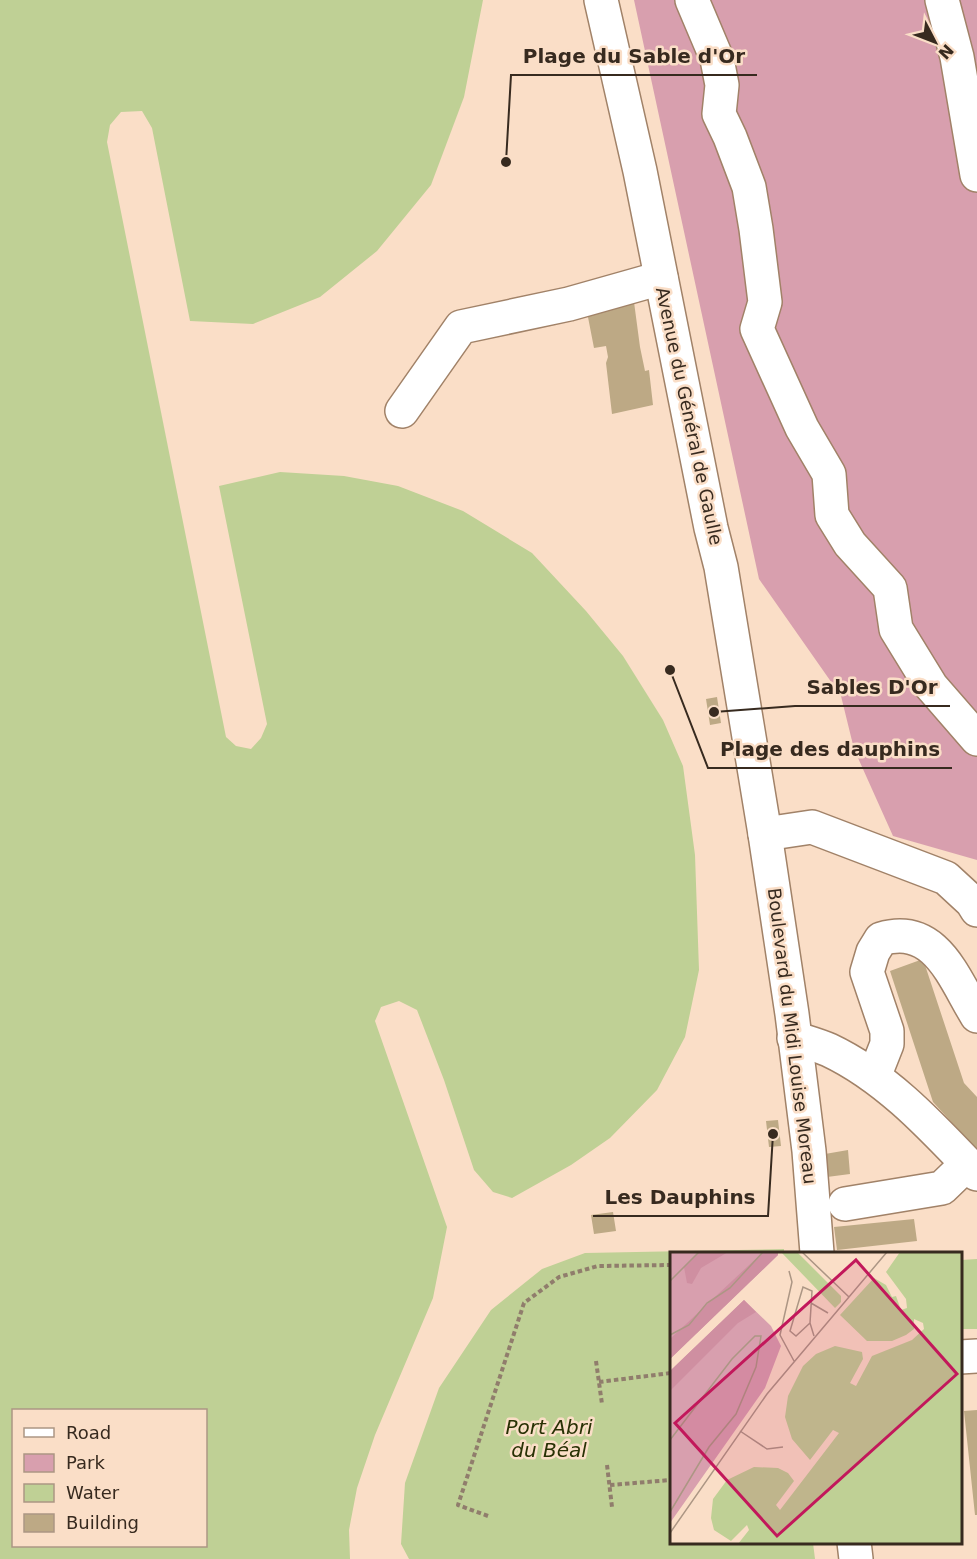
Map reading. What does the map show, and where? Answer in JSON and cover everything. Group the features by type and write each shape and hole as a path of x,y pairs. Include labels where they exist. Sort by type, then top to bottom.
{"main road":[{"name":"Avenue du Général de Gaulle","path":"601,0 640,171 720,567 765,834"},
{"path":"692,0 717,59 722,85 719,114 749,187 765,302 757,329 802,429 829,474 832,515 850,544 890,588 896,629 931,686 977,739"},
{"path":"942,0 957,57 977,175"},
{"path":"402,411 461,327 569,304 661,278"},
{"path":"765,834 812,827 946,878 972,902 977,910"},
{"name":"Boulevard du Midi Louise Moreau","path":"765,834 796,1053 808,1151 816,1246"},
{"path":"865,1072 887,1044 886,1030 867,972 880,939 896,935 923,940 938,951 977,1016"},
{"path":"796,1053 816,1064 865,1072 924,1119 972,1169 942,1188 845,1204"},
{"path":"962,1357 977,1356"},
{"path":"854,1544 856,1559"}],"path":[{"path":"488,1516 458,1505 524,1303 559,1277 598,1266 670,1265"},
{"path":"596,1361 602,1404"},
{"path":"598,1382 670,1374"},
{"path":"608,1464 612,1507"},
{"path":"610,1485 670,1480"}],"green space":[{"path":"634,0 977,0 977,860 893,836 854,749 841,696 759,579"}],"water":[{"path":"0,0 483,0 464,97 431,185 377,251 320,297 253,324 190,321 152,128 142,111 121,112 110,125 107,142 226,737 236,746 251,749 261,738 267,724 219,486 280,472 344,476 398,486 463,511 532,553 586,611 623,656 663,720 683,766 695,855 699,970 685,1037 657,1090 610,1138 571,1165 512,1198 493,1192 474,1170 444,1080 417,1010 399,1001 381,1007 375,1021 447,1227 433,1298 375,1435 357,1488 349,1530 350,1559 0,1559"},
{"name":"Port Abri du Béal","path":"784,1249 784,1252 670,1252 670,1544 813,1544 815,1559 409,1559 401,1544 405,1483 439,1388 491,1310 542,1269 585,1253"},
{"path":"977,1259 977,1329 962,1329 962,1260"}],"building":[{"path":"634,302 645,371 649,370 653,405 612,414 606,346 594,348 587,312"},
{"path":"717,697 721,723 710,725 706,699"},
{"path":"923,959 964,1083 977,1097 977,1150 933,1102 890,971"},
{"path":"778,1120 781,1146 769,1147 766,1121"},
{"path":"848,1150 850,1174 827,1177 825,1154"},
{"path":"613,1212 616,1231 594,1234 591,1215"},
{"path":"914,1219 917,1241 837,1250 834,1227"},
{"path":"977,1410 977,1515 975,1515 964,1411"}],"place":[{"name":"Plage du Sable d'Or","path":"506,162"},
{"name":"Plage des dauphins","path":"670,670"},
{"name":"Sables D'Or","path":"714,712"},
{"name":"Les Dauphins","path":"773,1134"}]}
